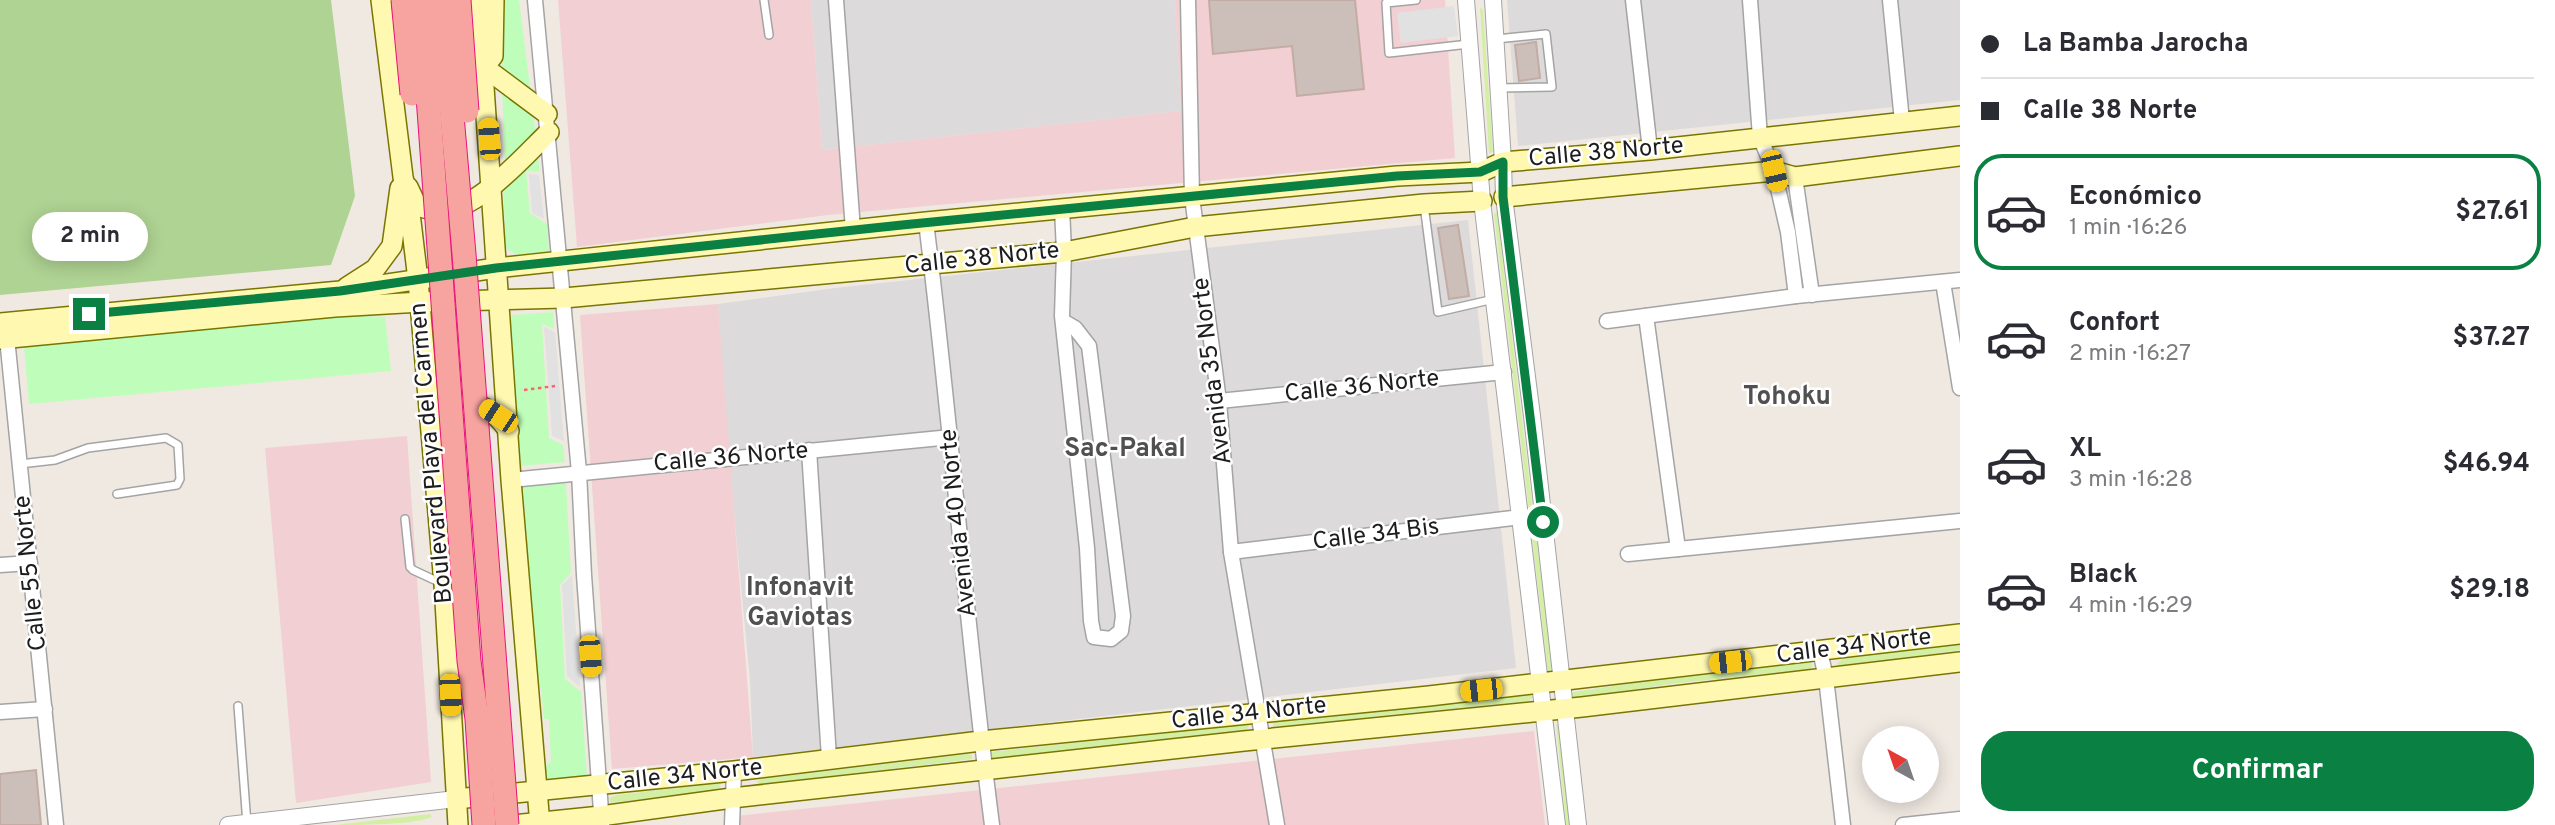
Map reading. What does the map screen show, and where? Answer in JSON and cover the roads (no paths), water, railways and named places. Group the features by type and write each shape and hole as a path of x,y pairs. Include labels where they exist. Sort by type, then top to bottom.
{"highway":[{"path":"403,0 421,190 439,260"},
{"path":"421,0 469,661 477,719 484,825"},
{"path":"442,0 464,254 506,825"},
{"path":"459,0 471,190 470,229 464,254"},
{"path":"469,661 463,719 469,825"},
{"path":"496,671 513,716 533,824"}],"main road":[{"name":"Boulevard Playa del Carmen","path":"381,0 418,280 444,584 458,825"},
{"path":"478,0 511,480 537,792 533,824"},
{"path":"484,67 493,56 494,0"},
{"path":"403,177 417,206 440,211 470,201 492,188 548,123 484,67"},
{"name":"Calle 38 Norte","path":"3,330 340,291 496,268 1062,208 1397,176 1480,172 1503,162 1650,150 1960,116"},
{"name":"Calle 38 Norte","path":"1503,197 1774,171 1795,177 1960,156"},
{"path":"340,291 375,269 391,246 396,229 397,197 403,177"},
{"name":"Calle 38 Norte","path":"3,330 420,302 499,302 564,298 1064,252 1195,227 1424,204 1482,201"},
{"path":"430,440 441,415 464,403 481,405 498,416 509,431"},
{"name":"Calle 34 Norte","path":"456,799 1560,681 1960,634"},
{"name":"Calle 34 Norte","path":"513,825 601,821 732,798 1564,709 1960,662"}],"street":[{"path":"535,0 579,472 601,821"},
{"path":"836,0 853,230"},
{"name":"Avenida 35 Norte","path":"1188,0 1195,227 1219,401 1231,552 1277,825"},
{"path":"1466,0 1482,201 1557,825"},
{"path":"1493,0 1503,197 1532,416 1578,825"},
{"path":"1633,0 1650,150"},
{"path":"1750,0 1760,137 1774,171 1787,232 1796,296"},
{"path":"1890,0 1902,121"},
{"path":"1795,177 1812,295"},
{"name":"Calle 38 Norte","path":"1482,201 1503,197"},
{"path":"1062,208 1063,321 1087,548 1092,634 1098,639 1111,639 1121,631 1123,616 1089,346 1075,328 1063,321"},
{"name":"Avenida 40 Norte","path":"926,222 992,825"},
{"path":"1607,321 1796,296 1960,280"},
{"path":"1943,282 1960,388"},
{"path":"1646,316 1678,549"},
{"name":"Calle 55 Norte","path":"3,330 7,419 20,464 56,825"},
{"name":"Calle 36 Norte","path":"1219,401 1504,372"},
{"name":"Calle 36 Norte","path":"511,480 951,437"},
{"path":"809,450 829,758"},
{"name":"Calle 34 Bis","path":"1231,552 1521,517"},
{"path":"1628,554 1960,521"},
{"path":"0,565 30,563"},
{"path":"1820,651 1826,678 1843,825"},
{"path":"0,712 45,709"},
{"path":"732,825 734,771"},
{"path":"228,825 456,799"},
{"path":"1903,825 1960,819"}],"lane":[{"path":"765,0 769,35"},
{"path":"1416,0 1386,3 1389,53 1470,44"},
{"path":"1495,39 1546,34 1552,87 1498,88"},
{"path":"1424,204 1438,312 1495,298"},
{"path":"20,464 55,460 88,448 166,438 178,445 180,479 177,485 117,494"},
{"path":"405,519 410,566 413,570 444,584"},
{"path":"238,706 247,824"}],"district":[{"name":"Tohoku","path":"1787,397"},
{"name":"Sac-Pakal","path":"1125,449"},
{"name":"Infonavit Gaviotas","path":"800,603"}]}
